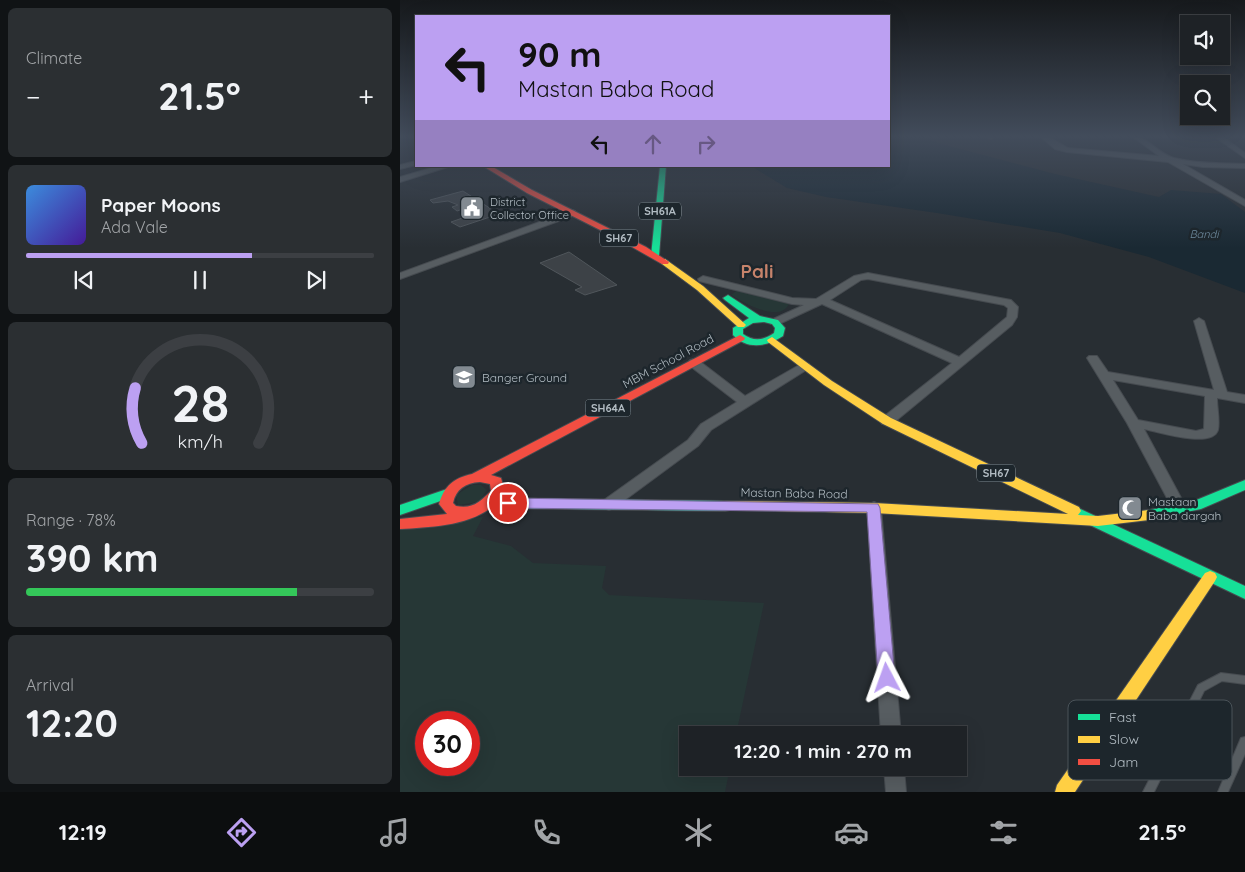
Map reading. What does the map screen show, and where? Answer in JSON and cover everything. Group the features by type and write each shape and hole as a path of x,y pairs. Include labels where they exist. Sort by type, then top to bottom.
{"main road":[{"name":"SH67","path":"501,174 572,213 656,252 741,324 757,319"},
{"name":"SH67","path":"513,174 656,252 703,280 757,319 775,322"},
{"name":"SH61A","path":"656,252 662,174"},
{"path":"741,324 737,331 740,338 755,343 772,340 780,331 775,322"},
{"name":"MBM School Road","path":"555,448 698,366 740,338"},
{"name":"SH67","path":"772,340 805,367 854,402 887,421 1245,593"},
{"name":"MBM School Road","path":"476,477 698,366 755,343"},
{"path":"400,524 431,522 466,513 489,504 498,492 500,479 476,477"},
{"name":"SH64A","path":"400,510 448,494 459,483 476,477"},
{"path":"1098,521 1145,516 1196,505 1245,485"},
{"path":"448,494 445,499 448,508 458,513 466,513"},
{"name":"Mastan Baba Road","path":"489,504 874,508 1098,521"},
{"path":"1126,700 1210,577"},
{"name":"SH67","path":"1232,588 1245,598"},
{"path":"1064,792 1072,780"}],"street":[{"path":"400,180 420,174"},
{"path":"1195,174 1245,203"},
{"path":"400,276 572,213"},
{"path":"775,322 821,300 852,281 868,276 1007,302 1013,307 1012,317 1008,323 887,421"},
{"path":"703,280 802,302 821,300 960,362"},
{"path":"1134,423 1196,435 1207,435 1211,430 1217,394 1199,321"},
{"path":"1093,358 1134,423 1180,508"},
{"path":"698,366 744,402"},
{"path":"609,504 693,443 706,427 744,402 805,367"},
{"path":"1104,375 1245,399"},
{"path":"874,508 890,726"},
{"path":"895,776 896,792"}],"lane":[{"path":"1195,700 1201,688 1221,677 1245,680"},
{"path":"1232,772 1245,742"},
{"path":"1148,792 1154,780"},
{"path":"1223,792 1228,780"}],"shaded area":[{"path":"736,291 789,304 784,310 769,312 731,295"},
{"path":"472,485 481,485 487,490 479,502 458,505 456,495"},
{"path":"483,517 473,536 511,546 533,563 606,566 602,588 609,595 764,603 738,726 679,726 679,776 728,776 725,792 400,792 400,522"}],"water":[{"name":"Bandi","path":"764,174 1055,174 1159,197 1171,190 1221,194 1245,212 1245,293 1149,257 1060,233 826,197 787,188"}],"building":[{"name":"District Collector Office","path":"463,191 499,214 460,227 451,222 474,214 463,209 457,211 452,207 458,205 448,201 433,203 430,200"},
{"path":"569,252 617,285 585,295 575,290 582,287 540,263"}],"traffic: fast":[{"path":"655,256 662,174"},
{"path":"728,298 757,319"},
{"path":"764,319 775,322 780,328 779,334 769,340 758,343 753,343 738,335 738,328 751,320 764,319"},
{"path":"1149,515 1196,505 1245,485"},
{"path":"400,510 447,494"},
{"path":"489,503 725,506"},
{"path":"1074,511 1245,593"}],"traffic: slow":[{"path":"665,262 700,288 741,325"},
{"path":"772,340 828,383 887,421 1074,511"},
{"path":"725,506 874,508 1098,521 1149,515"},
{"path":"1126,700 1210,577"},
{"path":"1064,792 1072,780"}],"traffic: jam":[{"path":"499,174 665,262"},
{"path":"476,477 740,338"},
{"path":"400,524 440,521 466,514 478,509 489,502 498,492 496,481 472,478 464,480 452,489 446,504 452,511 466,513"}],"place":[{"name":"District Collector Office","path":"472,208"},
{"name":"Banger Ground","path":"464,377"},
{"name":"Mastaan Baba dargah","path":"1130,508"}],"district":[{"name":"Pali","path":"757,271"}],"route":[{"path":"508,503 874,508 887,678"}]}
